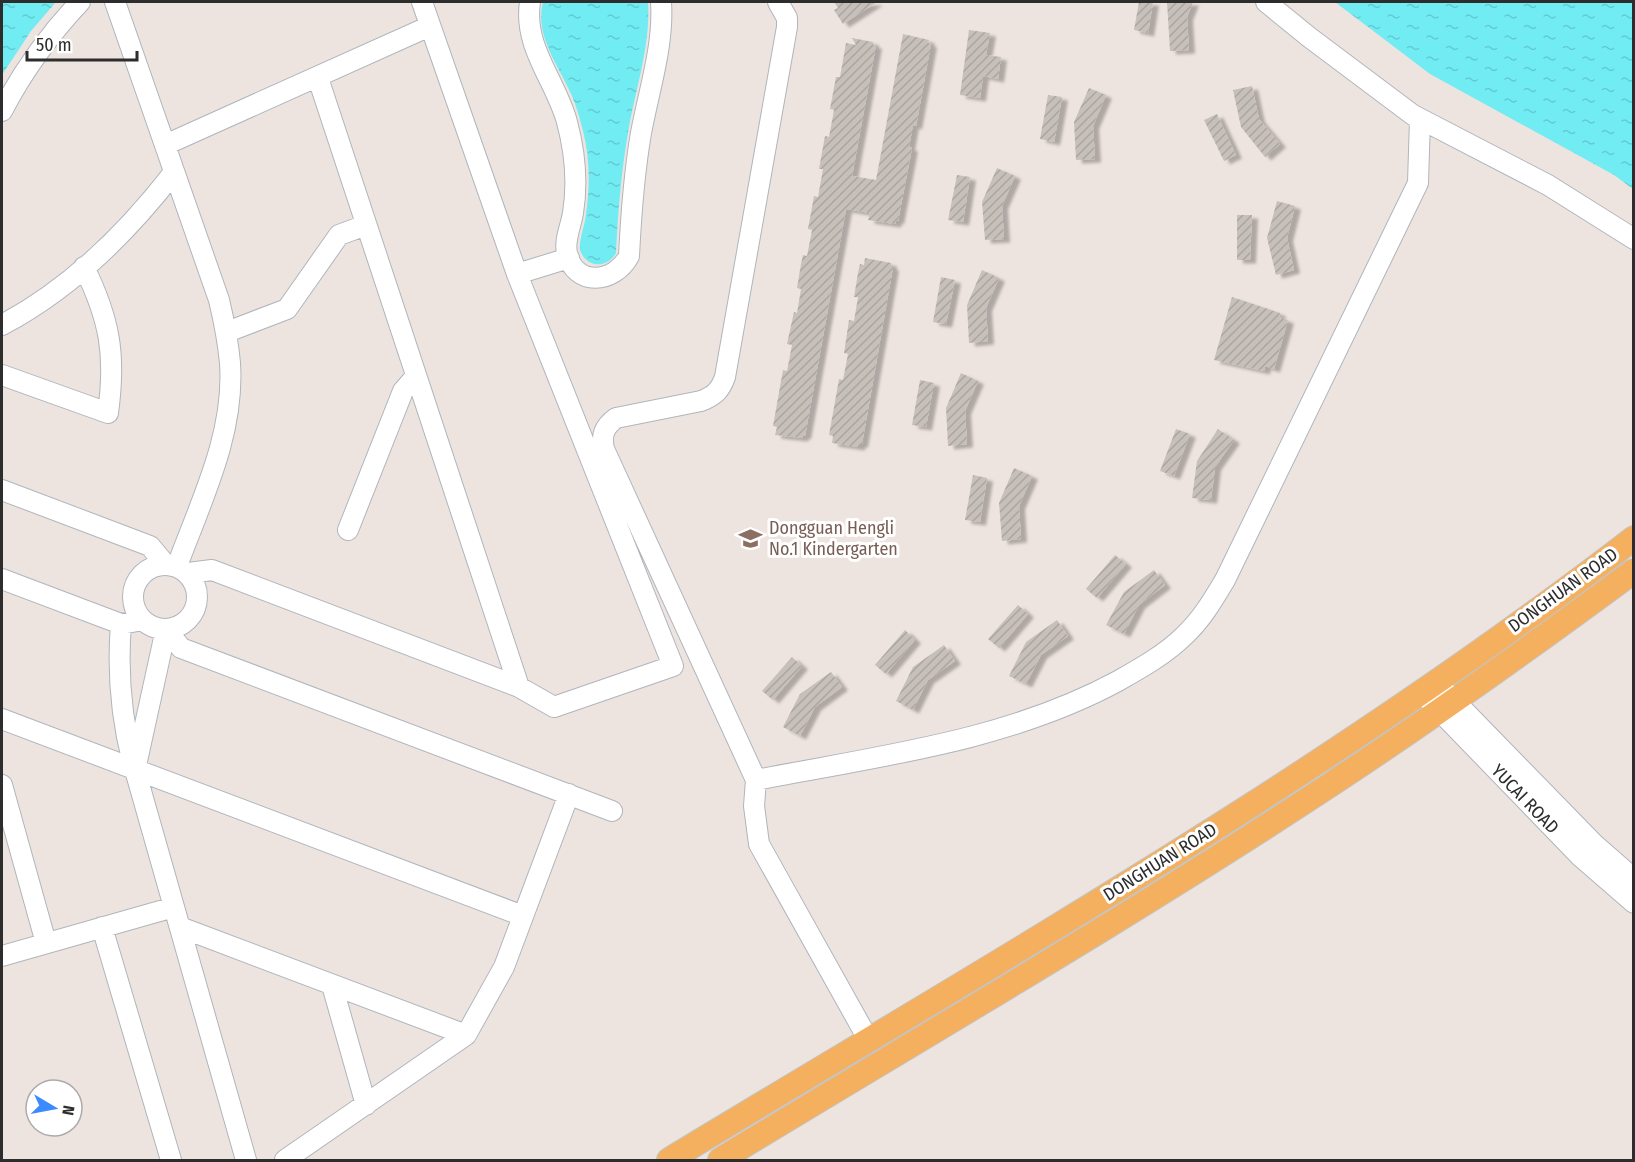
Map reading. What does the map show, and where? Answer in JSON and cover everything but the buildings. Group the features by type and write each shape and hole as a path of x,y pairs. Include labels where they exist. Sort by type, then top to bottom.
{"main road":[{"name":"DONGHUAN ROAD","path":"669,1161 1236,814 1428,687 1634,538"},
{"name":"DONGHUAN ROAD","path":"720,1161 1250,837 1447,706 1634,571"}],"street":[{"path":"2,111 45,41 80,2"},
{"path":"115,2 219,300 230,364 230,397 216,462 176,568"},
{"path":"2,490 150,546 176,568 195,583 198,596 196,608 189,619 179,627 166,629 154,627 143,620 136,610 133,598 135,585 142,574 152,567 176,568 213,570 519,687 554,707 673,666 517,274 422,2"},
{"path":"530,2 533,46 566,119 574,156 575,194 567,242 569,258 577,270 586,276 596,278 616,273 624,266 629,256 636,165 659,36 661,2"},
{"path":"778,2 787,18 787,27 726,377 721,389 712,397 616,418 608,423 602,440 609,460 756,780 754,819 759,844 868,1039"},
{"path":"1266,2 1318,44 1420,119 1529,174 1634,239"},
{"path":"165,145 430,26"},
{"path":"318,78 519,687"},
{"path":"756,780 963,739 1020,723 1103,688 1159,657 1185,635 1207,609 1225,580 1418,183 1420,119"},
{"path":"2,325 45,300 109,246 132,223 174,172"},
{"path":"226,332 287,309 339,235 366,225"},
{"path":"517,274 569,258"},
{"path":"2,375 108,413 112,383 112,353 107,323 84,267"},
{"path":"348,530 403,391 416,376"},
{"path":"2,579 120,624 143,620"},
{"path":"120,624 120,687 125,729 246,1161"},
{"path":"135,770 166,629"},
{"path":"166,629 181,648 612,810"},
{"name":"YUCAI ROAD","path":"1428,687 1634,879"},
{"name":"YUCAI ROAD","path":"1447,706 1581,857 1634,903"},
{"path":"2,719 523,916"},
{"path":"2,785 46,943"},
{"path":"285,1161 466,1035 504,967 569,794"},
{"path":"2,956 174,907"},
{"path":"102,927 171,1161"},
{"path":"180,927 466,1035"},
{"path":"332,985 366,1105"}],"water":[{"path":"2,2 56,2 31,31 2,75"},
{"path":"543,2 648,2 645,51 623,163 616,253 602,264 587,260 580,250 588,193 587,152 574,100 545,39 541,15"},
{"path":"1335,2 1633,2 1633,189 1614,175 1430,74"}],"place":[{"name":"Dongguan Hengli No.1 Kindergarten","path":"751,538"}]}
